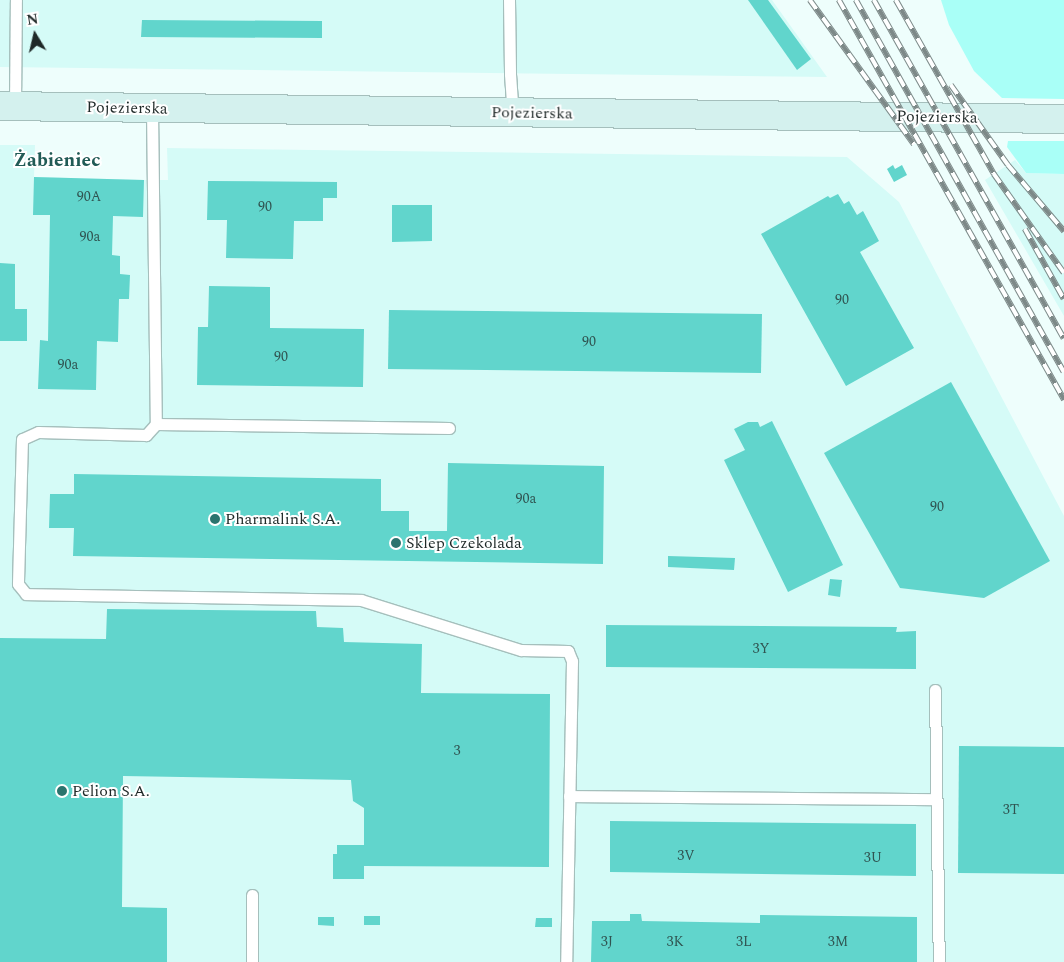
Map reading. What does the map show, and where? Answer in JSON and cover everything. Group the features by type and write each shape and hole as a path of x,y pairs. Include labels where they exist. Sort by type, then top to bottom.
{"street":[{"name":"Pojezierska","path":"8,106 1064,119"}],"lane":[{"path":"8,106 16,0"},
{"path":"509,0 510,74 513,113"},
{"path":"152,109 156,424 146,435 38,432 22,439 18,584 26,594 361,600 521,650 568,651 572,661 566,962"},
{"path":"156,424 449,428"},
{"path":"935,690 938,962"},
{"path":"569,796 936,799"},
{"path":"252,895 252,962"}],"shaded area":[{"path":"0,0 772,0 827,77 0,67"},
{"path":"941,0 1064,0 1064,99 1002,98 974,71 949,25"},
{"path":"1008,141 1064,141 1064,174 1026,173 1007,147"},
{"path":"0,145 35,145 34,177 144,180 168,180 167,148 847,157 899,202 1064,516 1064,962 0,962"},
{"path":"1015,160 1026,173 1064,174 1064,316 985,180"}],"building":[{"path":"748,0 768,0 811,59 797,70"},
{"path":"142,20 322,21 322,38 141,37"},
{"path":"893,165 895,169 902,165 907,175 894,182 887,169"},
{"path":"34,177 144,180 143,217 113,216 112,255 120,256 120,274 130,275 129,299 119,299 118,342 97,341 96,390 38,389 40,340 48,341 50,215 33,215"},
{"path":"208,181 337,182 337,198 323,198 323,221 294,221 293,259 226,258 227,220 207,220"},
{"path":"838,194 844,204 849,201 857,215 863,211 879,241 860,252 914,348 846,386 761,234 828,196 830,198"},
{"path":"392,205 432,205 432,241 392,242"},
{"path":"0,263 15,264 15,309 27,309 27,341 0,341"},
{"path":"209,286 270,287 270,328 364,329 363,387 197,385 198,327 208,327"},
{"path":"389,310 762,314 761,373 388,369"},
{"path":"951,382 1050,561 984,598 900,588 824,453"},
{"path":"772,421 843,565 788,592 724,460 745,450 734,429 748,422 758,422 760,427"},
{"path":"448,463 604,466 603,564 73,556 74,528 49,528 50,494 74,494 74,474 381,479 381,511 409,511 409,531 447,531"},
{"path":"668,556 735,558 734,570 668,567"},
{"path":"830,579 842,580 840,597 828,595"},
{"name":"Pelion S.A.","path":"107,609 316,611 317,627 343,628 344,642 422,644 421,693 550,694 549,867 364,866 364,879 333,879 333,854 337,854 337,845 364,845 364,808 353,801 351,780 123,776 122,907 167,908 167,962 0,962 0,638 106,639"},
{"path":"606,625 897,627 896,632 916,631 916,669 606,667"},
{"path":"959,746 1064,747 1064,874 958,873"},
{"path":"610,821 916,824 916,876 610,872"},
{"path":"630,914 641,914 642,921 760,923 760,915 917,917 917,962 591,962 592,921 630,921"},
{"path":"364,916 380,916 380,925 364,925"},
{"path":"318,917 334,917 334,926 318,925"},
{"path":"536,918 552,918 552,927 535,927"}],"railway":[{"path":"810,0 914,144"},
{"path":"839,0 1064,400"},
{"path":"856,0 1064,372"},
{"path":"874,0 1064,338"},
{"path":"896,0 994,174 1064,273"},
{"path":"951,85 1008,165 1064,231"},
{"path":"1025,229 1064,299"}],"place":[{"name":"Pharmalink S.A.","path":"215,519"},
{"name":"Sklep Czekolada","path":"396,543"},
{"name":"Pelion S.A.","path":"62,791"}],"district":[{"name":"Żabieniec","path":"57,161"}]}
